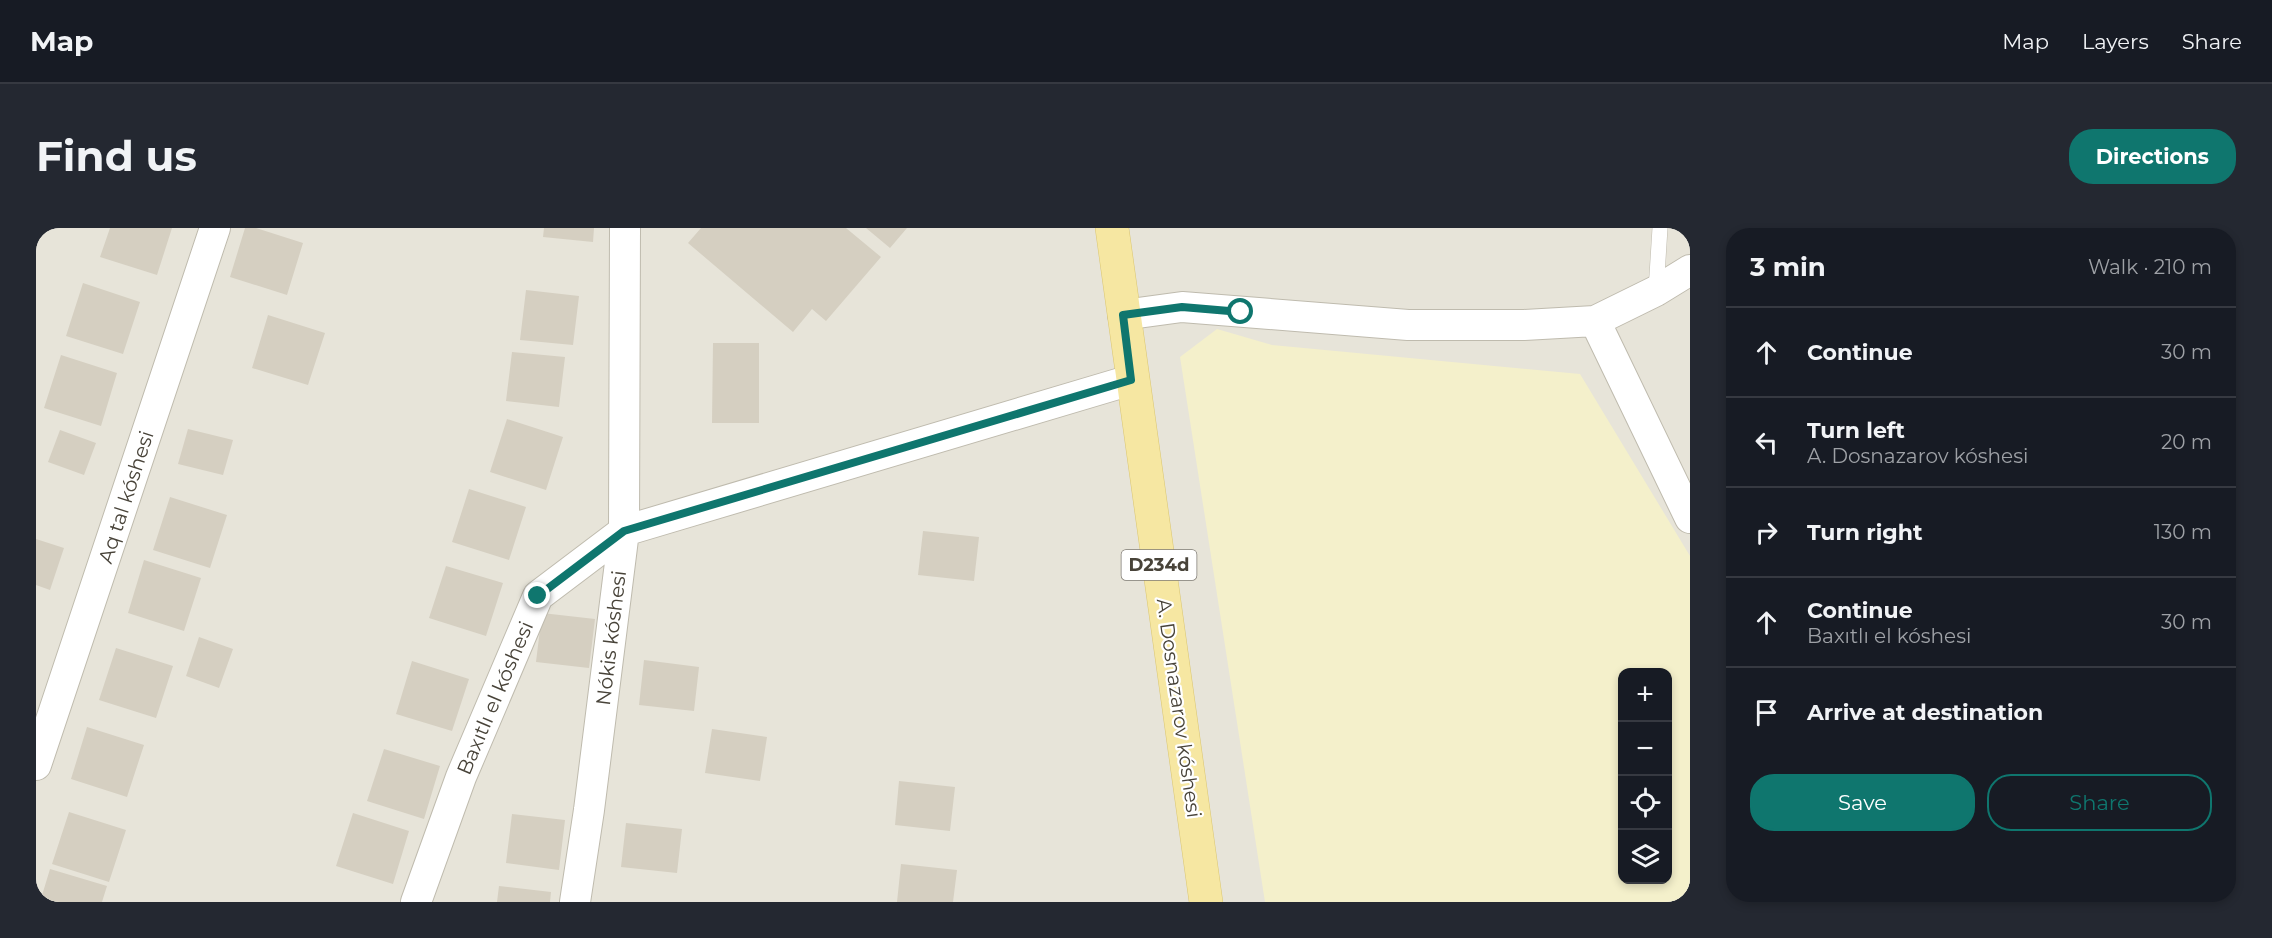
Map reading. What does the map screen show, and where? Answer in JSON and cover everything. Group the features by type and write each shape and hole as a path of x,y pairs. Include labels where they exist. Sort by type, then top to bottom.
{"main road":[{"name":"A. Dosnazarov kóshesi","path":"1112,228 1131,380 1206,902"}],"street":[{"name":"Aq tal kóshesi","path":"36,765 215,228"},
{"name":"Nókis kóshesi","path":"575,902 589,810 624,531 625,228"},
{"path":"1123,315 1182,307 1408,325 1524,325 1595,321 1656,291 1690,270"},
{"path":"1595,321 1690,518"},
{"path":"624,531 1131,380"},
{"name":"Baxıtlı el kóshesi","path":"416,902 461,777 538,596 624,531"}],"lane":[{"path":"1656,291 1660,228"}],"shaded area":[{"path":"36,228 1690,228 1690,902 36,902"}],"sand":[{"path":"1217,329 1272,345 1580,374 1690,556 1690,902 1265,902 1180,357"}],"building":[{"path":"110,228 172,228 157,275 100,257"},
{"path":"245,228 256,228 303,243 287,295 230,277"},
{"path":"544,228 594,228 593,242 543,237"},
{"path":"701,228 846,228 881,257 826,321 812,309 793,332 688,243"},
{"path":"866,228 907,228 890,248"},
{"path":"83,283 140,302 123,354 66,336"},
{"path":"526,290 579,296 573,345 520,340"},
{"path":"268,315 325,333 308,385 252,368"},
{"path":"713,343 759,343 759,423 712,423"},
{"path":"512,352 565,357 559,407 506,401"},
{"path":"61,355 117,373 101,426 44,408"},
{"path":"507,419 563,437 546,490 490,472"},
{"path":"188,429 233,440 223,475 178,464"},
{"path":"60,430 96,443 84,475 48,462"},
{"path":"469,489 526,507 509,560 452,542"},
{"path":"170,497 227,515 210,568 153,550"},
{"path":"923,531 979,537 974,581 918,575"},
{"path":"36,539 64,548 50,590 36,585"},
{"path":"144,560 201,578 184,631 128,613"},
{"path":"446,566 503,583 486,636 429,618"},
{"path":"542,613 595,619 589,668 536,662"},
{"path":"199,637 233,649 219,688 186,676"},
{"path":"116,648 173,666 156,718 99,700"},
{"path":"644,660 699,667 694,711 639,705"},
{"path":"412,661 469,679 452,731 396,714"},
{"path":"87,727 144,745 127,797 71,779"},
{"path":"712,729 767,737 760,781 705,773"},
{"path":"384,749 440,766 424,819 367,801"},
{"path":"899,781 955,787 950,831 895,825"},
{"path":"69,812 126,830 109,882 52,864"},
{"path":"353,813 409,831 393,884 336,866"},
{"path":"512,814 565,820 559,870 506,863"},
{"path":"626,823 682,829 677,873 621,867"},
{"path":"901,864 957,870 953,902 897,902"},
{"path":"50,869 107,886 102,902 40,902"},
{"path":"499,886 551,892 550,902 497,902"}],"route":[{"path":"538,596 624,531 1131,380 1123,315 1182,307 1241,312"}]}
